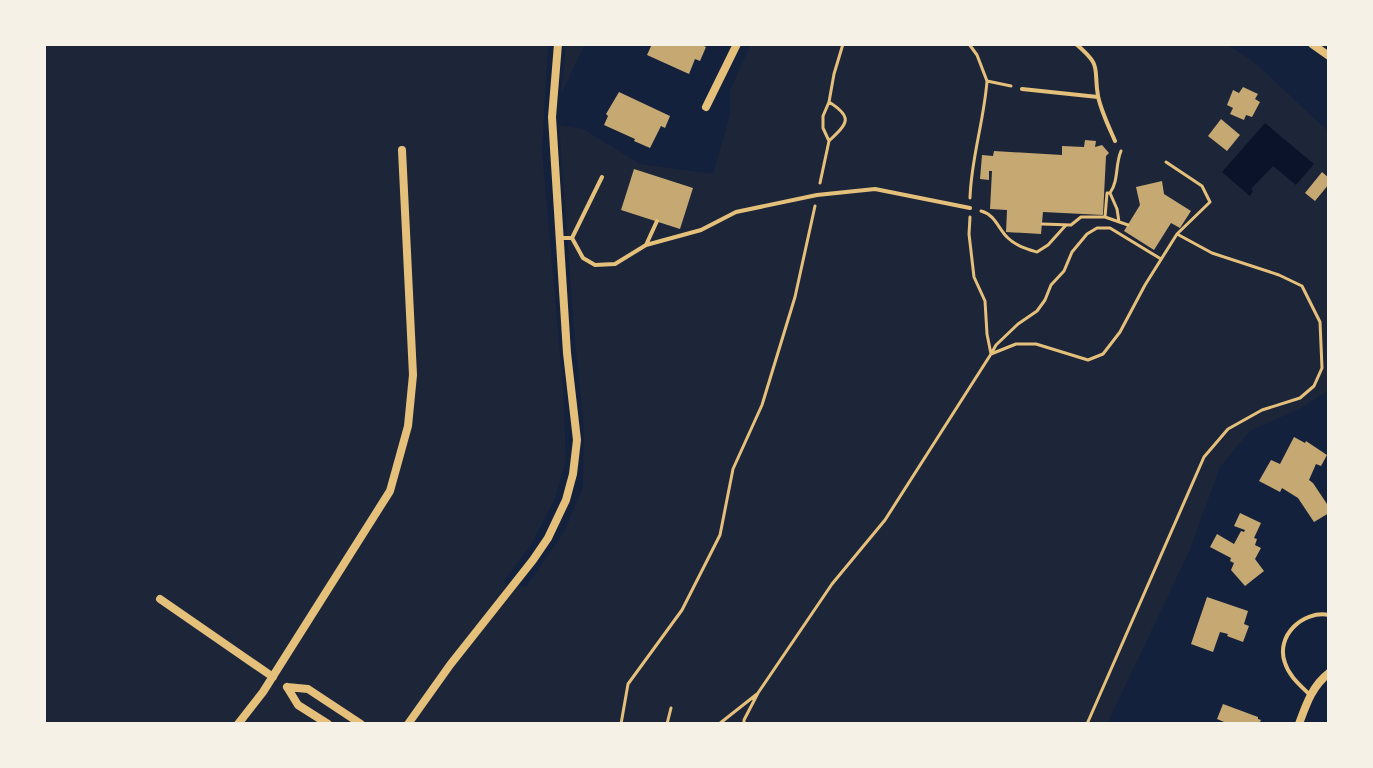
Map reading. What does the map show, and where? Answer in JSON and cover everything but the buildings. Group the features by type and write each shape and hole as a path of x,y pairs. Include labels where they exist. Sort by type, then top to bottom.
{"street":[{"path":"408,724 548,538 566,500 573,474 577,440 567,353 552,117 558,44"},
{"path":"706,107 737,44"},
{"path":"1312,44 1329,56"},
{"path":"238,724 273,677 390,491 408,426 413,375 402,150"},
{"path":"160,599 273,677"},
{"path":"1299,724 1310,696 1329,673"},
{"path":"287,687 298,705 328,724"},
{"path":"287,687 308,689 361,724"}],"lane":[{"path":"1076,44 1091,56 1097,69 1098,97 1115,141"},
{"path":"1022,89 1098,97"},
{"path":"572,238 602,177"},
{"path":"572,238 583,258 595,265 615,264 646,245 701,230 736,212 817,195 875,189 970,208"},
{"path":"646,245 657,221"},
{"path":"559,238 572,238"},
{"path":"1310,696 1285,664 1284,644 1287,635 1302,620 1314,615 1329,615"},
{"path":"273,677 287,687"}],"path":[{"path":"829,141 823,128 823,116 843,44"},
{"path":"969,44 987,81 985,110 971,178 969,234 974,277 985,301 991,354"},
{"path":"987,81 1022,89"},
{"path":"621,724 628,684 682,610 720,535 733,469 762,405 795,297 829,141 845,126 846,120 841,110 829,102"},
{"path":"1105,217 1107,193 1115,185 1123,145"},
{"path":"991,354 1016,344 1036,344 1088,360 1103,354 1120,332 1177,234 1210,202 1202,186 1166,162"},
{"path":"1110,193 1119,222"},
{"path":"970,208 987,212 997,221 1006,237 1021,247 1037,252 1066,225"},
{"path":"1042,224 1071,225 1081,217 1105,217 1128,225"},
{"path":"744,724 758,693 832,584 885,520 996,345 1037,311 1051,285 1064,271 1072,252 1087,234 1097,228 1110,228 1161,259"},
{"path":"1087,724 1204,457 1228,429 1262,410 1300,398 1314,386 1322,368 1320,322 1302,286 1279,275 1212,253 1177,234"},
{"path":"719,724 758,693"},
{"path":"667,724 671,708"}],"shaded area":[{"path":"44,44 548,44 542,151 563,388 566,460 555,498 532,543 503,583 526,587 564,532 583,487 584,429 559,125 583,129 640,164 713,174 730,115 730,90 751,44 1226,44 1254,62 1329,132 1329,390 1299,409 1250,431 1220,467 1189,552 1107,724 44,724"},
{"path":"566,44 585,44 561,94"},
{"path":"1265,123 1314,164 1296,185 1273,166 1251,189 1250,196 1222,172"}]}
